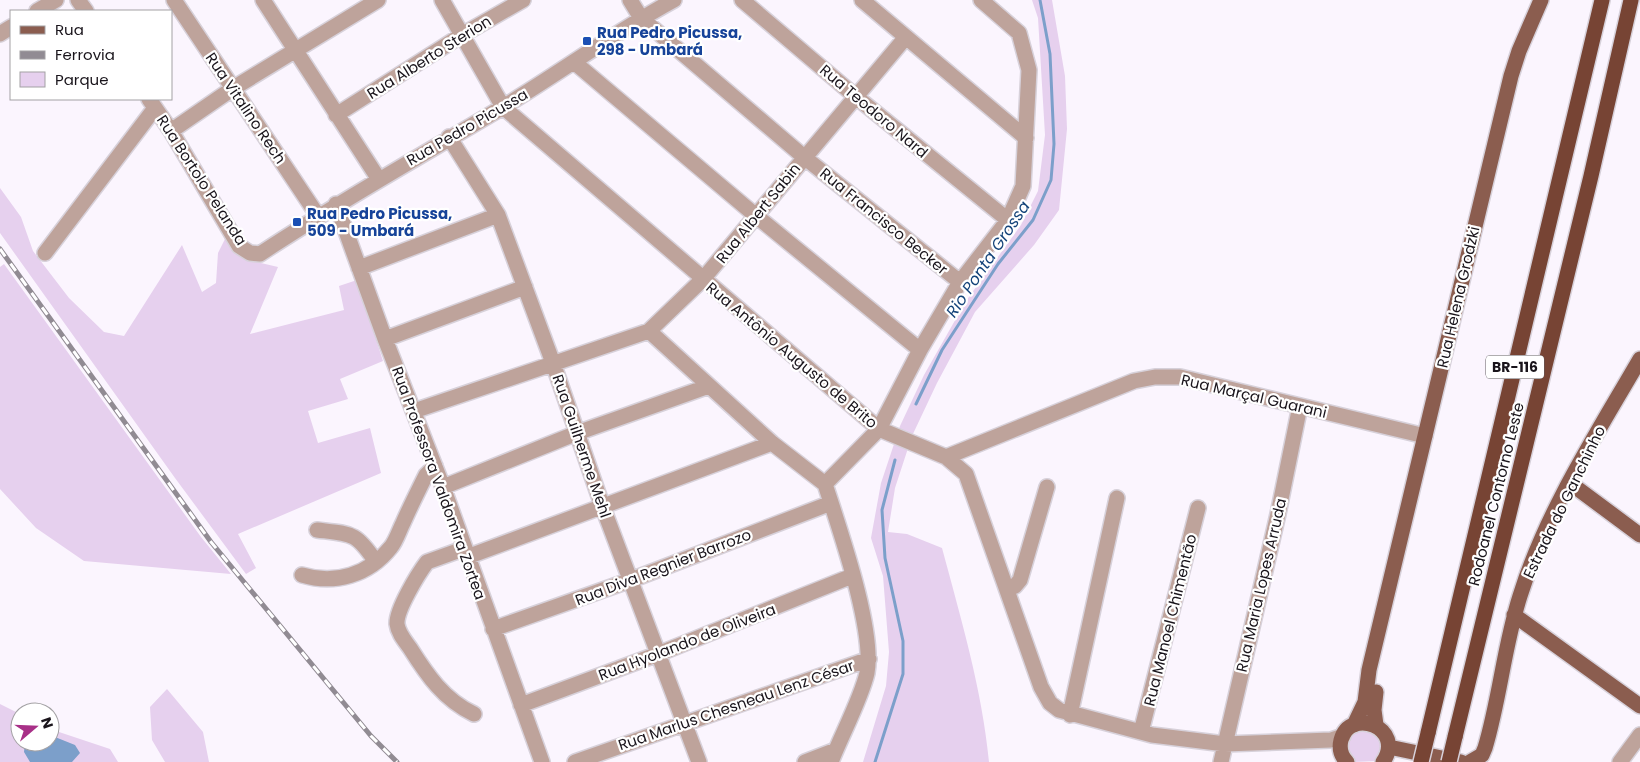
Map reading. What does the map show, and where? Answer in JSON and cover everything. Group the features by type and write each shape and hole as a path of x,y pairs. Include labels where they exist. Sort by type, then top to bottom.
{"highway":[{"name":"Rodoanel Contorno Leste","path":"1421,762 1602,0"},
{"name":"Rodoanel Contorno Leste","path":"1449,762 1591,176 1631,0"}],"main road":[{"name":"Rua Helena Grodzki","path":"1338,740 1354,725 1365,702 1369,670 1511,76 1519,51 1541,0"},
{"name":"Estrada do Ganchinho","path":"1470,762 1482,755 1487,743 1514,616 1529,570 1570,483 1640,360"},
{"path":"1570,483 1640,535"},
{"name":"Rua Helena Grodzki","path":"1376,725 1374,702 1386,598"},
{"path":"1514,616 1640,706"},
{"path":"1354,725 1361,723 1376,725 1386,735 1389,747 1383,762"},
{"path":"1338,740 1346,762"},
{"path":"1389,747 1462,762"}],"street":[{"path":"39,10 56,0"},
{"name":"Rua Vitalino Rech","path":"174,0 318,216"},
{"path":"263,0 378,178"},
{"path":"171,131 232,89 296,49 354,6 378,0"},
{"name":"Rua Antônio Augusto de Brito","path":"442,0 503,107 879,429 946,457 966,474 1041,687 1050,703 1059,710 1070,714 1141,732 1225,744 1338,740"},
{"name":"Rua Alberto Sterion","path":"336,115 462,35 523,0"},
{"name":"Rua Francisco Becker","path":"630,0 641,18 804,157 960,282"},
{"name":"Rua Pedro Picussa","path":"260,254 378,178 503,107 641,18 674,0"},
{"name":"Rua Teodoro Nard","path":"742,0 855,96 1008,220"},
{"path":"862,0 1026,138"},
{"path":"825,484 879,429 920,350 960,282 1008,220 1024,186 1029,70 1019,33 981,0"},
{"name":"Rua Albert Sabin","path":"414,411 649,331 703,279 906,37"},
{"path":"574,62 755,215 920,350"},
{"path":"45,253 152,103"},
{"name":"Rua Bortolo Pelanda","path":"152,103 171,131 239,246 250,253 260,254"},
{"name":"Rua Guilherme Mehl","path":"448,137 498,215 553,363 602,505 699,762"},
{"name":"Rua Professora Valdomira Zortea","path":"336,204 385,339 435,466 542,762"},
{"path":"359,268 498,215"},
{"path":"385,339 525,287"},
{"path":"649,331 772,443 825,484 862,613 869,658 866,675 834,756 805,762"},
{"name":"Rua Marçal Guarani","path":"946,457 1134,381 1155,377 1180,377 1425,436"},
{"path":"443,488 577,433 709,386"},
{"name":"Rua Maria Lopes Arruda","path":"1220,762 1278,514 1300,406"},
{"path":"474,714 461,708 429,678 401,634 397,624 399,612 427,562 465,553 772,443"},
{"path":"302,576 319,580 336,579 358,574 376,562 392,546 426,475 435,466"},
{"path":"1008,589 1016,586 1020,580 1047,487"},
{"path":"1070,714 1117,498"},
{"name":"Rua Diva Regnier Barrozo","path":"493,630 831,503"},
{"name":"Rua Manoel Chimentão","path":"1141,732 1198,508"},
{"path":"317,530 350,534 363,542 376,562"},
{"name":"Rua Hyolando de Oliveira","path":"521,705 658,654 852,576"},
{"name":"Rua Marlus Chesneau Lenz César","path":"576,762 869,658"},
{"path":"1620,762 1640,735"}],"green space":[{"path":"1032,0 1052,0 1065,76 1067,129 1059,210 1034,245 975,312 937,383 912,436 895,488 888,532 907,534 942,548 976,681 989,762 863,762 886,686 889,652 883,576 871,538 881,483 900,426 924,375 966,301 1021,225 1038,191 1045,135 1038,18"},
{"path":"0,188 21,217 33,251 69,298 104,332 124,336 182,245 202,292 216,283 218,253 226,237 261,263 278,267 250,334 344,310 339,286 357,280 383,361 340,379 348,399 308,411 318,443 370,428 381,473 238,534 256,568 246,574 0,233"},
{"path":"4,264 201,537 231,574 84,561 36,528 0,489 0,267"},
{"path":"167,689 203,732 209,762 165,762 152,740 150,707"},
{"path":"0,704 10,709 10,752 60,752 60,732 110,749 118,762 0,762"},
{"path":"1367,727 1384,743 1377,761 1354,762 1346,752 1350,734"}],"water":[{"path":"60,739 75,745 80,753 72,762 30,762 24,752 60,752"}],"waterway":[{"name":"Rio Ponta Grossa","path":"916,404 942,350 998,264 1033,220 1051,180 1054,144 1050,54 1040,0"},
{"name":"Rio Ponta Grossa","path":"875,762 903,674 903,641 885,558 882,510 895,460"}],"railway":[{"path":"0,249 211,542 371,736 397,762"}],"place":[{"name":"Rua Pedro Picussa, 298 - Umbará","path":"587,41"},
{"name":"Rua Pedro Picussa, 509 - Umbará","path":"297,222"}]}
